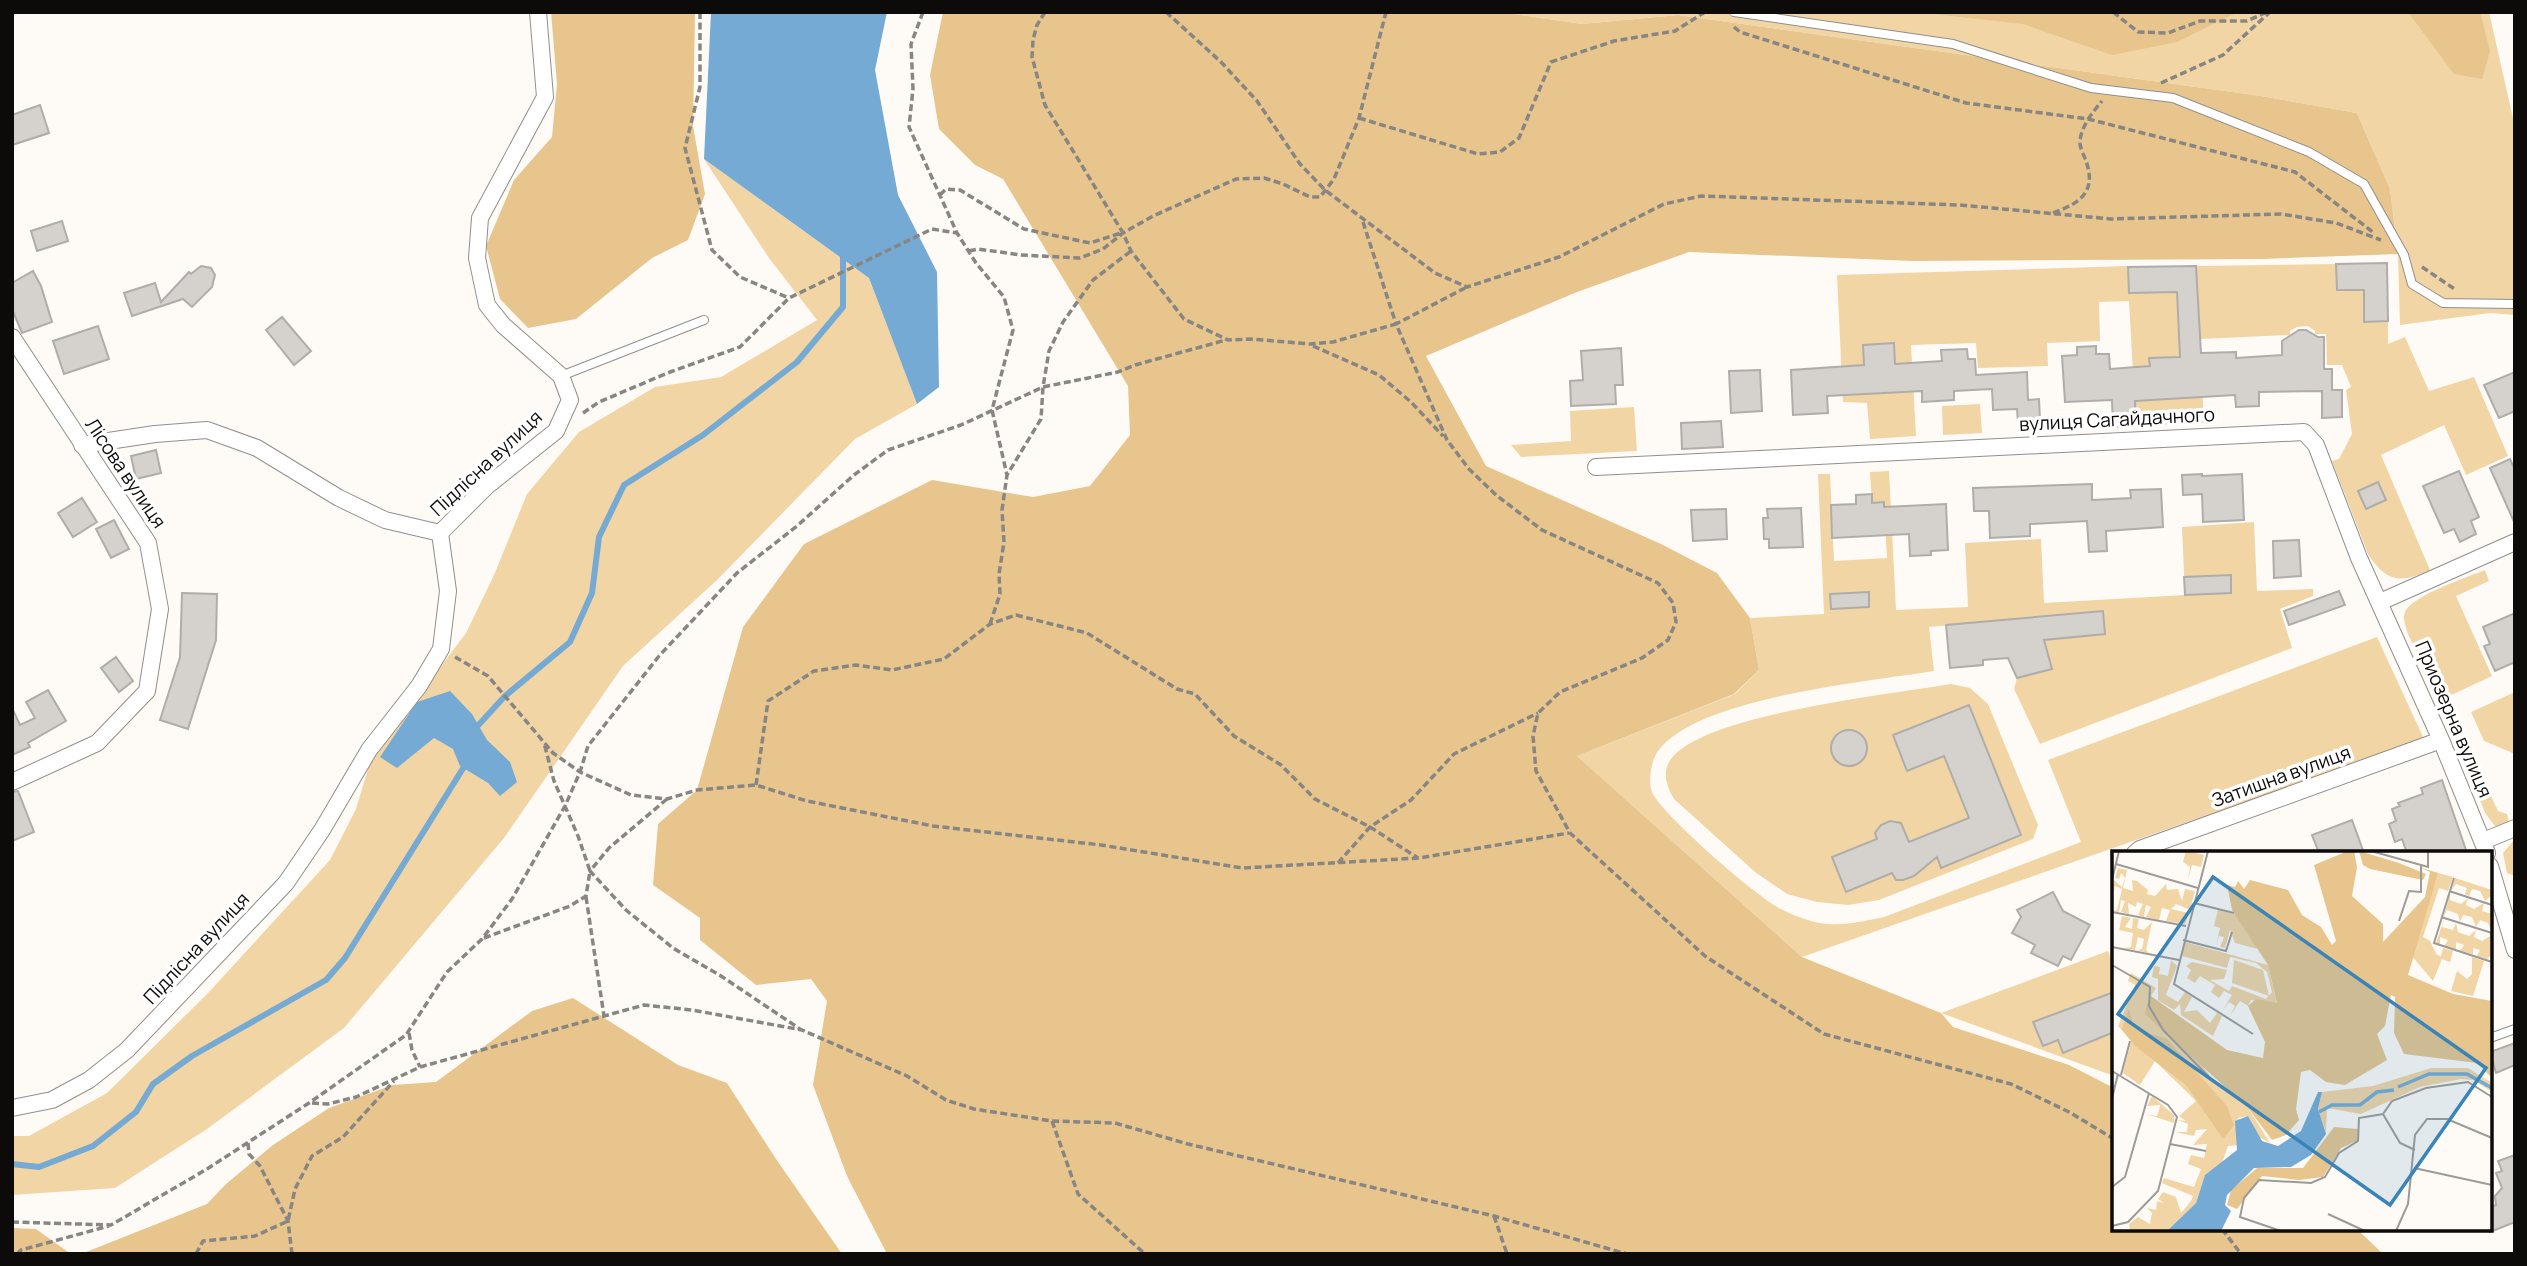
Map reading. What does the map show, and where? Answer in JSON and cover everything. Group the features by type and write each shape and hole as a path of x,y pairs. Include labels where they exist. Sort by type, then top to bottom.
{"street":[{"path":"538,12 545,97 480,218 477,258 487,305 503,326 561,376"},
{"name":"Лісова вулиця","path":"12,337 148,543 160,609 147,691 97,743 12,782"},
{"name":"Підлісна вулиця","path":"12,1108 51,1100 89,1080 127,1051 286,883 322,830 369,750 419,685 441,649 448,591 440,533 487,486 556,431 570,400 561,376"},
{"path":"82,445 155,434 207,430 257,448 339,498 385,520 440,533"},
{"name":"вулиця Сагайдачного","path":"1596,467 2304,432 2316,445 2359,558 2380,602"},
{"path":"2380,602 2515,542"},
{"name":"Приозерна вулиця","path":"2380,602 2485,847"},
{"name":"Затишна вулиця","path":"2141,851 2441,740"},
{"path":"2485,847 2515,828"},
{"path":"2492,873 2515,950"}],"lane":[{"path":"1734,12 1953,44 2091,88 2173,98 2309,152 2364,184 2404,255 2412,284 2443,303 2515,304"},
{"path":"561,376 704,320"},
{"path":"2492,1037 2515,1029"}],"path":[{"path":"699,12 700,87 685,148 712,250 740,277 789,298"},
{"path":"923,12 911,44 913,89 909,127 957,233 1004,297 1013,330 992,410 1007,475 1002,510 1004,542 999,574 1000,594 990,624"},
{"path":"1045,12 1033,40 1032,57 1045,105 1123,233 1131,251 1184,319 1228,340"},
{"path":"1166,12 1221,62 1257,101 1300,164 1325,190 1435,273 1466,287"},
{"path":"969,251 978,249 1021,255 1080,258 1103,249 1123,233 1153,216 1236,179 1264,178 1310,197 1320,197 1334,179 1360,118 1386,12"},
{"path":"1360,118 1478,155 1500,152 1518,138 1551,62 1614,41 1675,31 1705,12"},
{"path":"2113,12 2138,32 2168,33 2200,21 2246,21 2268,12"},
{"path":"2142,94 2172,77 2223,55 2268,12"},
{"path":"1732,25 1740,32 1966,103 2088,119 2295,172 2404,255"},
{"path":"2051,213 2068,207 2084,196 2090,183 2089,169 2080,140 2088,119 2110,90"},
{"path":"940,195 946,189 960,190 1024,229 1062,238 1090,243 1123,233"},
{"path":"17,1254 22,1250 111,1225 248,1143 406,1035 447,972 482,939 512,898 565,806 588,746 651,666 737,573 888,450 961,425 1042,387 1118,372 1228,340 1251,339 1310,344 1333,342 1396,324 1466,287 1559,257 1664,204 1701,196 1960,205 2111,219 2281,214 2336,223 2384,241 2477,304"},
{"path":"1362,220 1396,324 1447,440"},
{"path":"556,431 599,402 670,372 740,347 789,298 932,229 957,233"},
{"path":"1007,475 1041,419 1042,387 1049,351 1063,322 1093,280 1131,251"},
{"path":"1310,344 1379,375 1411,402 1447,440 1469,469 1542,530 1658,583 1672,603 1676,622 1668,640 1642,658 1560,692 1538,713 1454,754 1411,800 1370,827 1338,863"},
{"path":"755,785 768,701 814,671 856,665 892,670 944,659 990,624 1016,615 1087,633 1177,689 1195,694 1234,736 1281,765 1315,799 1370,827 1419,858"},
{"path":"441,649 488,676 554,753 580,772 631,795 667,799 697,790 755,785 807,801 933,826 1101,845 1242,869 1419,858 1570,833"},
{"path":"1538,713 1533,736 1536,771 1570,833 1705,956 1824,1034 2011,1084 2069,1112 2112,1138"},
{"path":"543,741 554,781 590,871 626,910 673,948 722,976 802,1030 907,1076 946,1100 974,1109 1052,1121 1115,1123 1188,1144 1494,1216 1627,1254"},
{"path":"604,1016 586,896 590,871 609,848 667,799"},
{"path":"482,939 570,906 586,896"},
{"path":"309,1103 328,1104 356,1097 420,1068 644,1005 692,1010 802,1030"},
{"path":"409,1031 412,1050 420,1068"},
{"path":"292,1254 288,1221 295,1189 312,1156 343,1137 395,1079"},
{"path":"1052,1121 1078,1194 1145,1254"},
{"path":"248,1143 249,1154 260,1166 288,1221"},
{"path":"1494,1216 1507,1254"},
{"path":"196,1254 203,1241 255,1236 288,1221"},
{"path":"12,1223 111,1225"},
{"path":"2224,1231 2241,1254"}],"shaded area":[{"path":"551,12 695,12 693,126 705,194 688,240 652,258 576,319 528,328 500,299 486,246 514,180 552,137 557,84"},
{"path":"943,12 1501,12 1582,24 1678,15 2261,96 2357,113 2390,189 2398,254 2262,259 1913,261 1689,252 1577,292 1426,356 1486,466 1661,544 1717,573 1750,618 1759,670 1734,694 1577,756 1802,957 1941,1013 1953,1027 2069,1065 2112,1087 2112,1231 2359,1231 2383,1254 887,1254 847,1176 813,1085 827,1001 811,979 756,985 700,940 700,918 653,885 658,824 697,790 743,627 804,544 932,480 1033,497 1090,486 1130,435 1128,386 1003,179 975,165 939,129 930,75"},
{"path":"1501,12 2489,12 2515,127 2515,315 2490,313 2400,325 2398,254 2390,189 2357,113 2261,96 1678,15 1582,24"},
{"path":"1915,12 2238,12 2177,42 2112,55 2023,24"},
{"path":"2408,12 2480,12 2490,51 2482,79 2454,74"},
{"path":"704,159 869,278 917,404 855,439 717,580 623,666 504,838 344,1028 207,1129 115,1188 12,1195 12,1136 29,1136 107,1093 208,993 330,860 356,809 371,759 466,633 494,575 527,494 579,432 655,387 721,377 817,320 769,258"},
{"path":"2336,264 2337,290 2364,290 2364,321 2388,321 2388,344 2405,337 2429,391 2474,377 2508,456 2466,475 2444,425 2381,455 2430,570 2410,577 2394,578 2388,575 2368,554 2332,461 2339,459 2352,434 2346,390 2351,387 2342,365 2327,365 2326,334 2315,334 2308,326 2297,327 2290,331 2290,335 2200,339 2204,423 2136,426 2129,301 2099,302 2100,341 2047,343 2048,366 1978,368 1976,343 1911,345 1916,436 1870,439 1867,403 1843,402 1837,275 2128,266 2129,293 2177,292 2179,332 2199,331 2196,266"},
{"path":"1980,404 1982,433 1943,435 1942,406"},
{"path":"1634,407 1637,451 1521,457 1511,445 1571,441 1570,411"},
{"path":"1889,471 1896,610 1968,607 1965,543 2041,539 2044,603 2185,595 2182,527 2254,522 2257,591 2313,589 2313,596 2280,609 2292,648 2040,744 2014,689 2017,678 2052,669 2044,640 2105,634 2103,611 1929,627 1934,671 1786,695 1708,717 1678,733 1656,755 1650,777 1652,792 1673,818 1711,855 1784,911 1811,921 1829,924 1884,917 2081,842 2048,760 2377,637 2424,739 1802,957 1577,756 1735,694 1759,670 1750,618 1824,614 1818,474 1830,474 1834,561 1887,558 1884,503 1872,503 1870,472"},
{"path":"2485,570 2489,581 2456,596 2492,676 2445,698 2498,811 2507,814 2510,826 2495,826 2485,813 2460,746 2404,620 2409,606 2418,600"},
{"path":"1951,684 1970,688 1988,704 2038,825 2033,839 1879,900 1848,905 1817,902 1787,894 1755,872 1674,799 1667,784 1666,769 1671,759 1690,743 1721,730 1802,708"},
{"path":"2515,692 2515,754 2484,741 2471,712"},
{"path":"2515,839 2515,876 2507,873 2503,853"},
{"path":"2108,951 2112,962 2112,1075 1941,1013"},
{"path":"573,998 678,1065 727,1083 842,1254 81,1254 207,1204 226,1184 273,1145 329,1108 393,1085 436,1082 532,1011"},
{"path":"12,1228 36,1229 71,1254 12,1254"}],"water":[{"path":"711,12 887,12 875,70 898,195 937,272 939,387 917,404 869,278 704,159"},
{"path":"450,691 472,714 487,740 510,762 517,782 500,796 488,783 460,766 453,749 434,738 397,768 380,757 417,702"}],"building":[{"path":"40,105 49,133 12,145 12,115"},
{"path":"62,221 68,241 37,251 31,231"},
{"path":"2387,263 2388,321 2364,322 2364,290 2337,290 2336,264"},
{"path":"201,266 211,268 215,275 212,287 192,307 183,299 132,316 124,293 155,283 161,302 189,272 191,274"},
{"path":"2196,266 2201,353 2236,352 2236,358 2282,355 2282,341 2299,330 2324,337 2324,369 2332,369 2332,390 2342,390 2342,417 2322,418 2322,391 2259,392 2259,406 2236,407 2235,395 2135,401 2136,426 2113,427 2112,400 2065,402 2062,356 2077,355 2077,347 2096,346 2096,354 2109,354 2110,369 2150,366 2149,358 2180,357 2177,292 2129,293 2128,267"},
{"path":"33,271 41,286 52,322 22,333 12,309 12,283"},
{"path":"282,317 311,351 294,365 266,330"},
{"path":"98,326 109,359 64,374 53,341"},
{"path":"1894,343 1895,364 1942,361 1941,350 1967,349 1968,359 1975,359 1976,375 2027,372 2028,400 2039,399 2040,421 2018,422 2017,409 1993,410 1992,389 1954,391 1954,400 1922,402 1922,391 1827,396 1828,413 1793,415 1791,370 1864,365 1863,345"},
{"path":"1621,348 1623,385 1615,385 1616,404 1571,406 1570,381 1583,380 1581,351"},
{"path":"1760,370 1762,411 1731,413 1729,371"},
{"path":"2515,372 2515,411 2499,418 2484,385"},
{"path":"1721,421 1723,447 1682,449 1681,423"},
{"path":"156,450 161,473 136,479 131,456"},
{"path":"2510,459 2515,470 2515,524 2490,468"},
{"path":"2459,471 2479,517 2471,521 2476,534 2460,542 2454,529 2444,533 2423,486"},
{"path":"2242,474 2244,520 2203,522 2202,494 2183,495 2182,475"},
{"path":"2378,482 2386,500 2366,509 2358,491"},
{"path":"2092,484 2092,500 2131,498 2130,490 2161,489 2163,527 2106,531 2107,551 2089,552 2087,521 2030,524 2030,536 1990,538 1989,511 1974,511 1973,488"},
{"path":"1872,494 1872,503 1884,502 1884,507 1946,504 1948,550 1931,551 1931,555 1910,556 1909,534 1832,538 1831,505 1856,504 1856,495"},
{"path":"82,498 97,522 73,537 58,513"},
{"path":"1801,508 1803,547 1769,548 1769,539 1764,539 1763,518 1768,518 1767,509"},
{"path":"1726,509 1727,539 1693,541 1691,510"},
{"path":"114,520 129,549 111,558 96,529"},
{"path":"2299,540 2301,576 2274,578 2273,541"},
{"path":"2231,575 2231,593 2185,595 2184,577"},
{"path":"2339,591 2345,605 2289,625 2284,611"},
{"path":"1869,592 1869,607 1831,609 1830,594"},
{"path":"182,593 217,594 216,640 188,729 160,720 180,657"},
{"path":"2103,611 2105,634 2044,640 2052,669 2017,678 2008,658 1983,660 1983,665 1950,668 1946,625"},
{"path":"2515,613 2515,662 2495,671 2484,646 2490,644 2483,627"},
{"path":"116,657 133,681 119,692 101,668"},
{"path":"48,690 66,721 28,743 30,747 12,755 12,708 20,725 35,718 26,702"},
{"path":"1969,705 2021,835 1941,868 1937,857 1914,876 1896,880 1892,873 1846,892 1832,857 1877,839 1875,833 1881,825 1890,821 1901,823 1909,842 1969,818 1944,756 1907,771 1893,735"},
{"path":"1849,730 1862,735 1867,748 1862,761 1849,766 1836,761 1831,748 1836,735"},
{"path":"2442,780 2466,851 2406,851 2402,839 2395,842 2389,824 2396,821 2392,809 2400,806 2398,803 2423,794 2421,788"},
{"path":"18,791 34,832 12,841 12,792"},
{"path":"2352,820 2363,851 2318,851 2312,835"},
{"path":"2053,892 2063,911 2090,925 2071,960 2063,956 2058,966 2031,953 2035,945 2012,933 2021,917 2017,910"},
{"path":"2112,993 2112,1033 2063,1053 2058,1040 2043,1046 2033,1022"},
{"path":"2515,1043 2515,1065 2496,1073 2492,1051"},
{"path":"2515,1155 2515,1222 2490,1232 2492,1207 2496,1205 2495,1196 2502,1188 2496,1173 2502,1171 2498,1161"}],"waterway":[{"path":"473,731 505,696 570,642 592,593 599,537 624,485 703,435 797,362 843,307 843,254"},
{"path":"12,1164 39,1167 93,1146 136,1112 153,1084 192,1056 326,980 345,958 467,762"}]}
